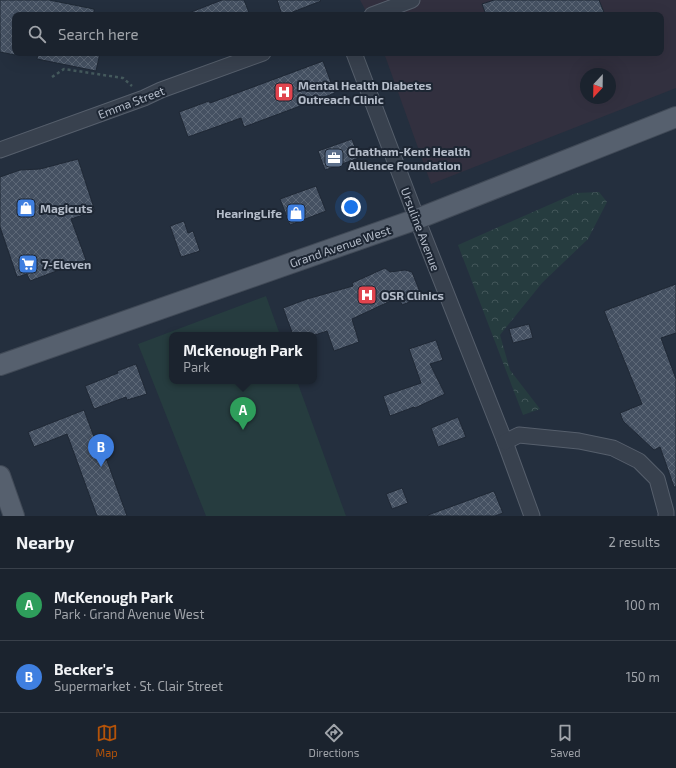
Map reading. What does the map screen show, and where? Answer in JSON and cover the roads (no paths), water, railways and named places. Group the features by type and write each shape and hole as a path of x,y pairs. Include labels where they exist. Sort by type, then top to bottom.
{"main road":[{"name":"Grand Avenue West","path":"0,365 417,219 676,117"},
{"path":"0,476 10,515"}],"street":[{"path":"380,12 412,0"},
{"name":"Emma Street","path":"0,150 255,56"},
{"name":"Ursuline Avenue","path":"355,56 417,219 505,442 532,516"},
{"path":"505,442 519,435 579,442 613,448 639,462 656,479 666,516"}],"place":[{"name":"Mental Health Diabetes Outreach Clinic","path":"284,92"},
{"name":"Chatham-Kent Health Allience Foundation","path":"334,158"},
{"name":"Magicuts","path":"26,208"},
{"name":"HearingLife","path":"296,213"},
{"name":"7-Eleven","path":"28,264"},
{"name":"OSR Clinics","path":"367,295"},
{"name":"McKenough Park","path":"243,430"},
{"name":"Becker's","path":"101,467"}]}
